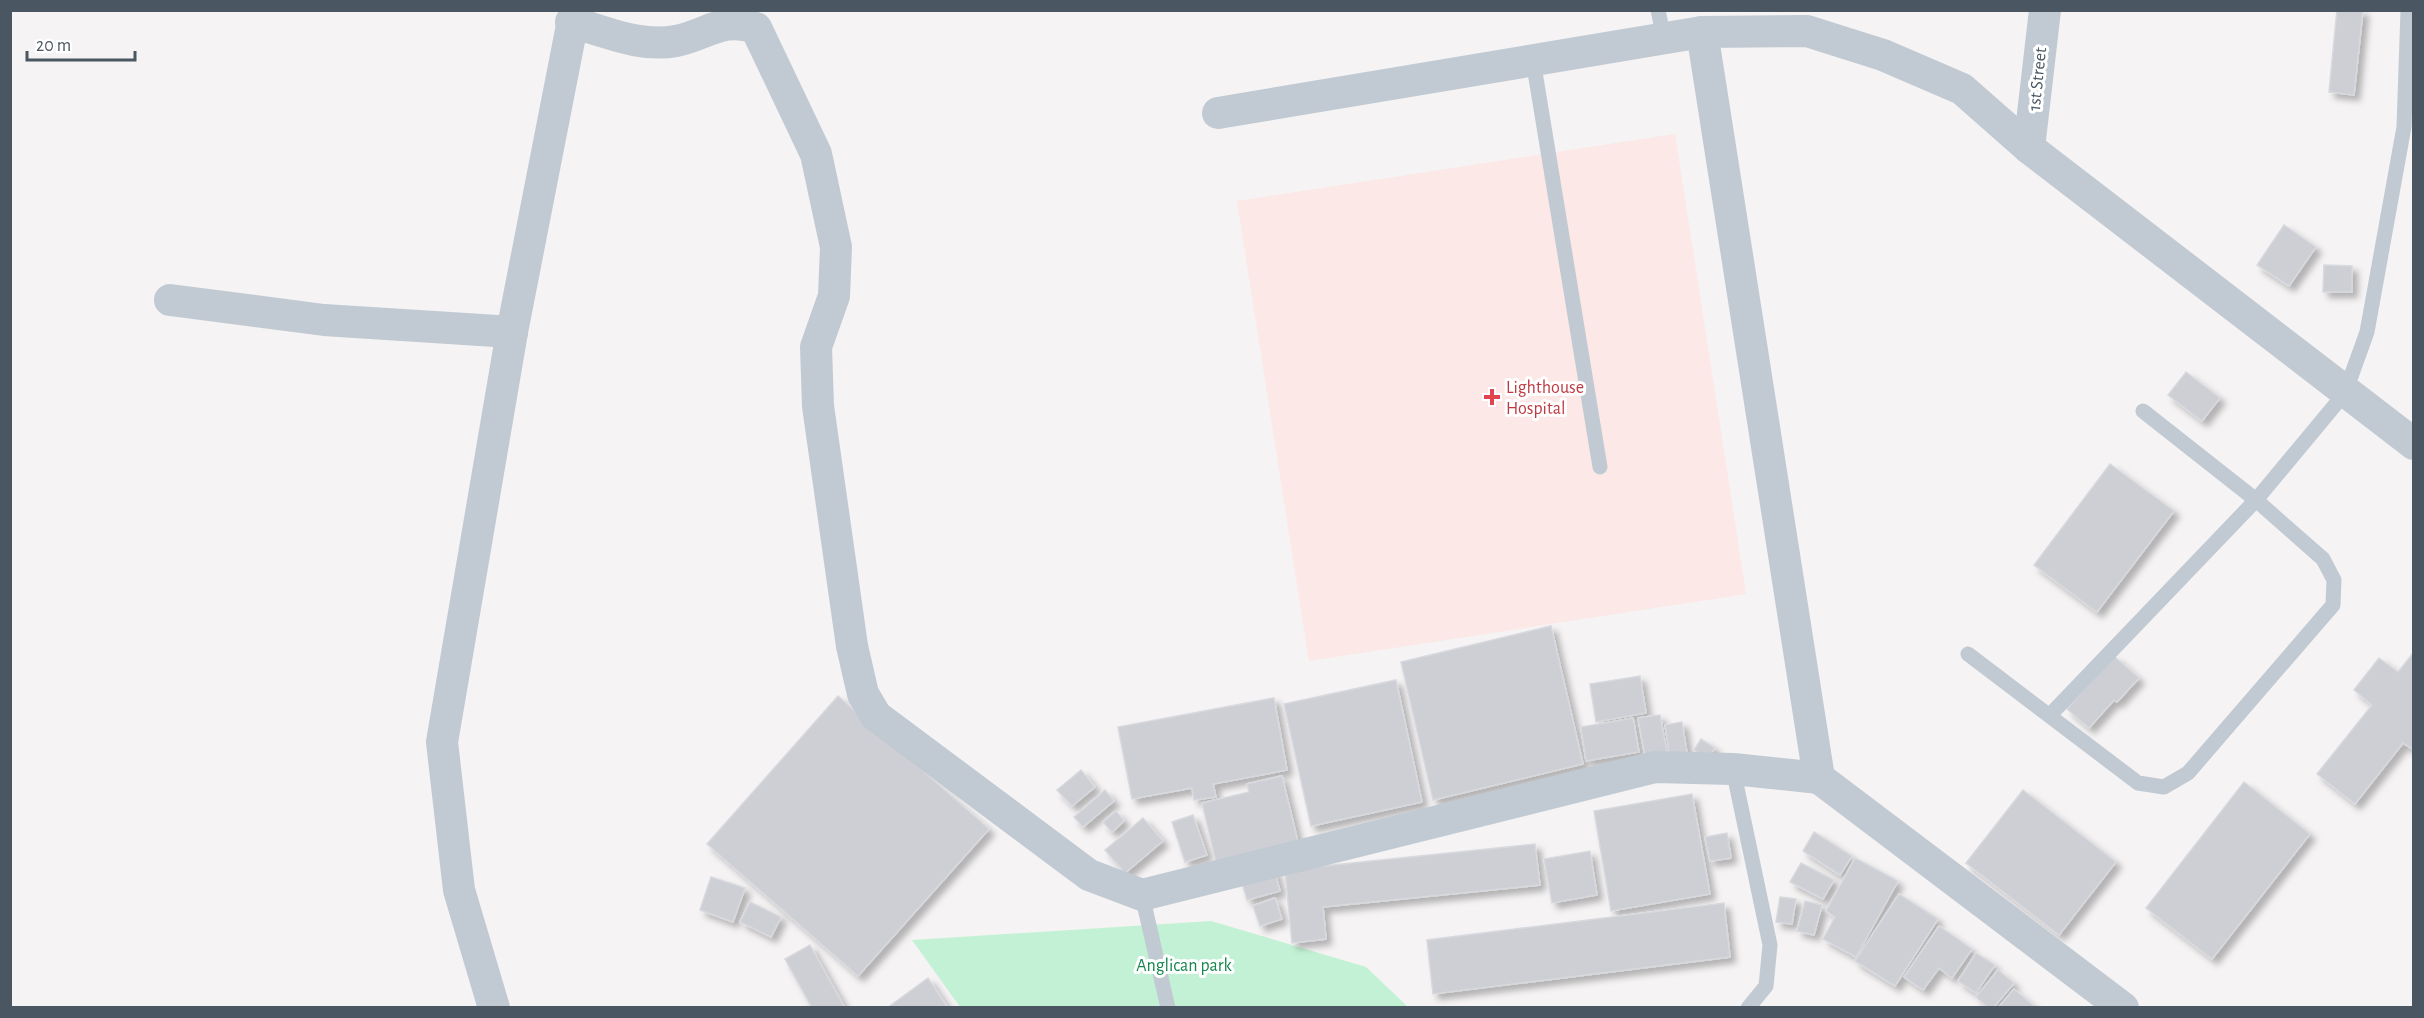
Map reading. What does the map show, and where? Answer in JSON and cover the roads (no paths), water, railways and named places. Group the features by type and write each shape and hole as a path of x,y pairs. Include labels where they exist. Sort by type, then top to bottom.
{"street":[{"name":"1st Street","path":"2030,148 2045,10"},
{"path":"494,1008 459,890 442,741 512,332 573,16 642,42 675,41 740,22 756,28 816,154 836,247 834,296 816,347 818,406 852,646 863,694 876,716 1089,875 1142,895 1655,767 1733,769 1820,778 2123,1008"},
{"path":"1218,113 1533,60 1661,25 1702,32 1807,31 1883,55 1962,89 2030,148 2414,444"},
{"path":"1702,32 1820,778"},
{"path":"170,300 324,320 512,332"}],"lane":[{"path":"2050,715 2256,500 2345,393 2367,332 2409,128 2408,10"},
{"path":"1533,60 1600,467"},
{"path":"1968,654 2138,783 2164,787 2188,773 2333,604 2334,580 2324,559 2256,500 2143,411"},
{"path":"1733,769 1770,945 1766,986 1748,1008"},
{"path":"1142,895 1168,1008"}],"place":[{"name":"Lighthouse Hospital","path":"1492,397"}],"park label":[{"name":"Anglican park","path":"1184,965"}]}
